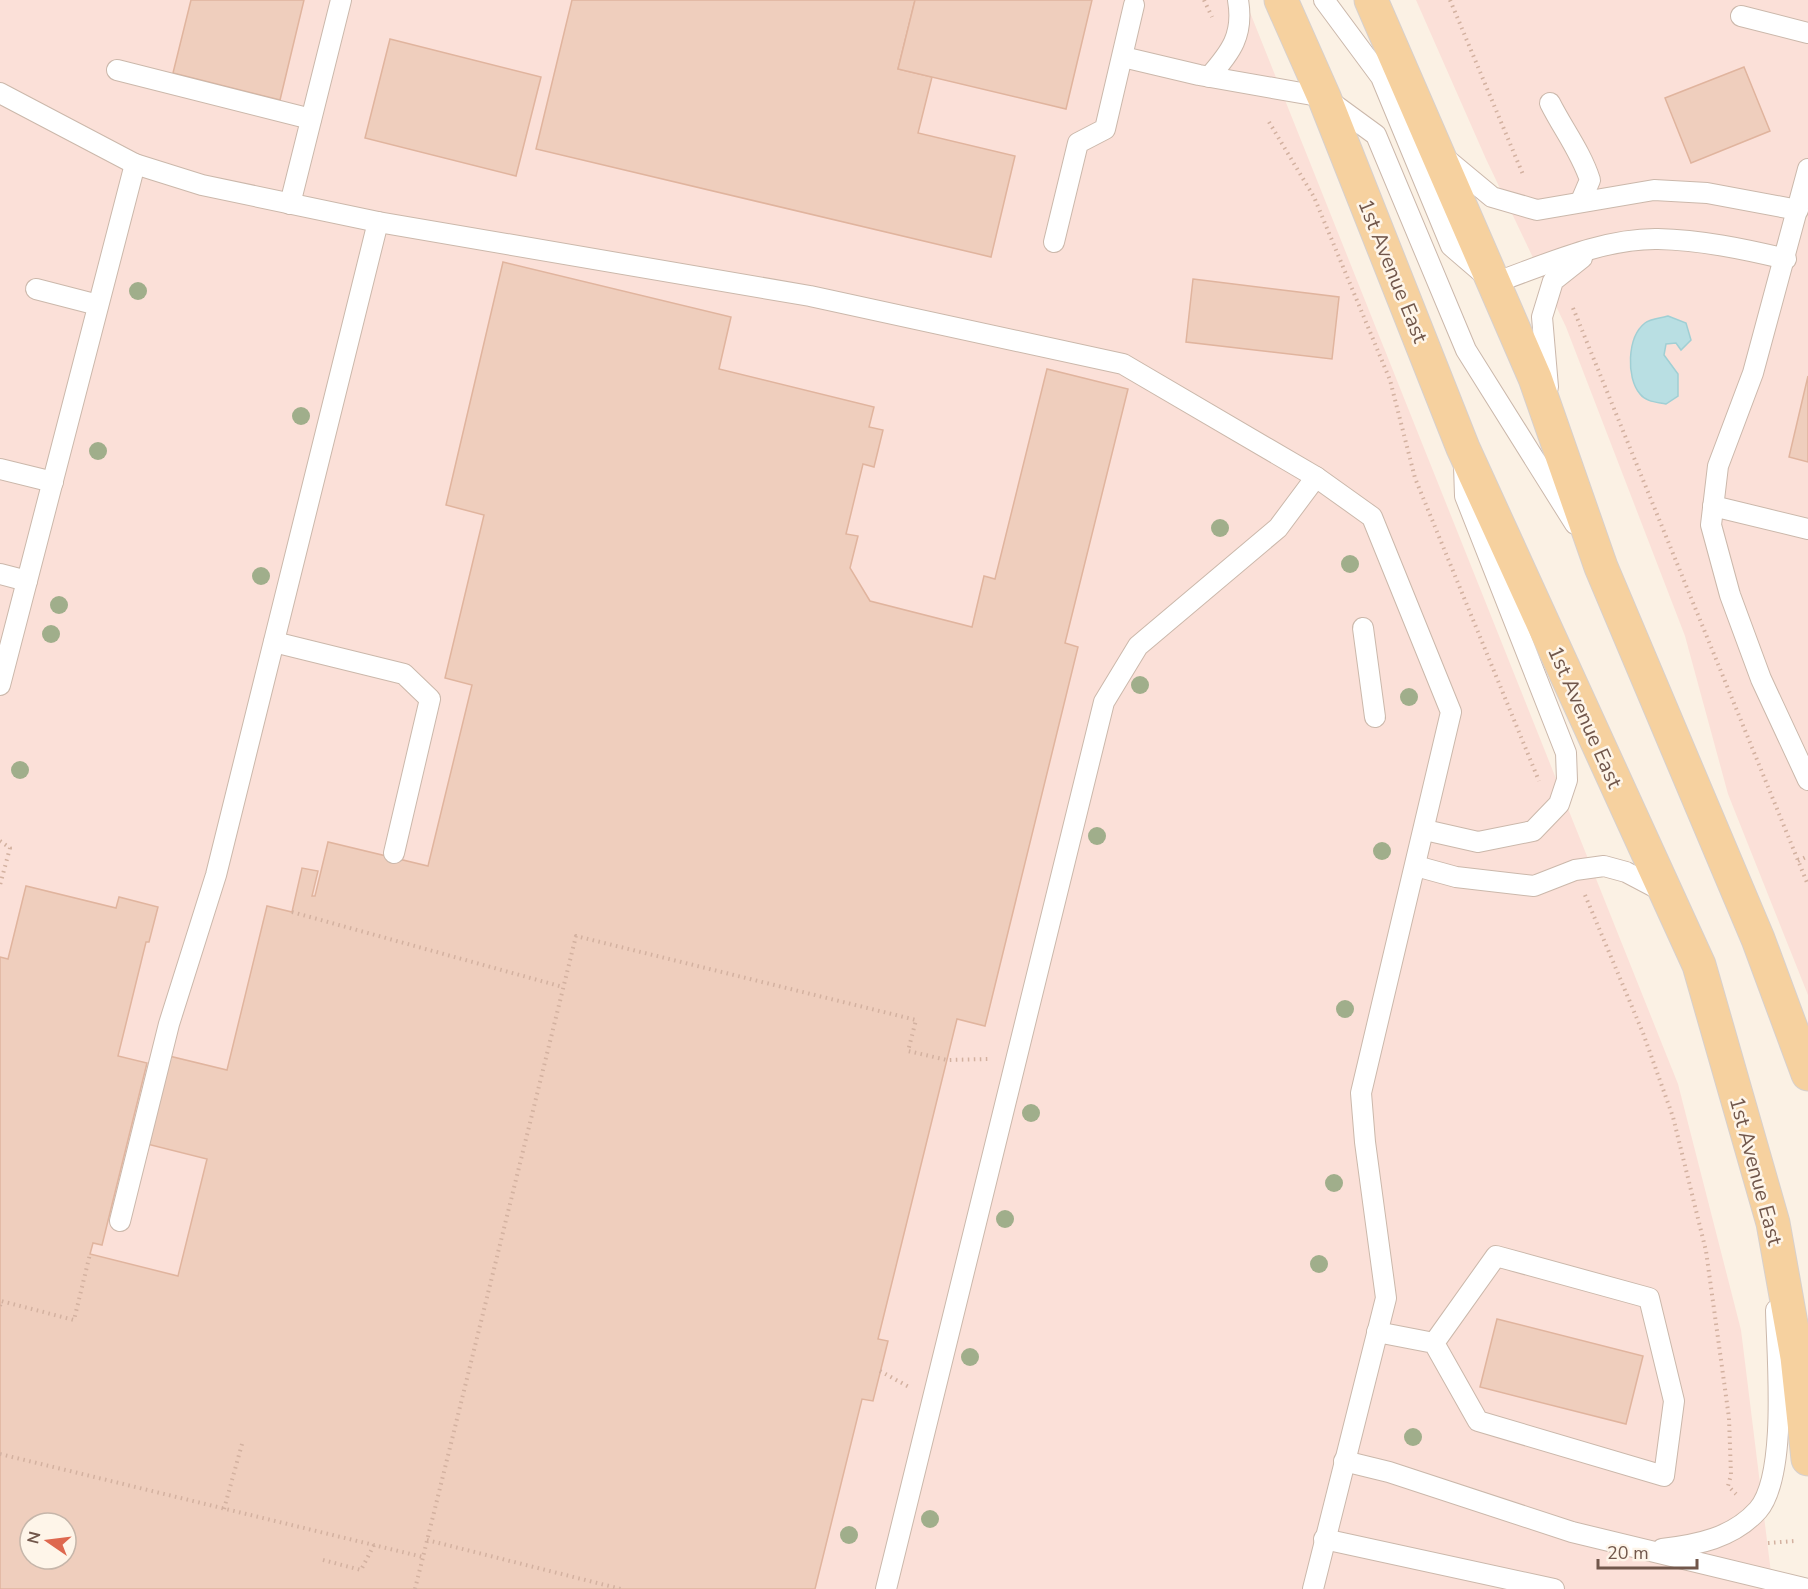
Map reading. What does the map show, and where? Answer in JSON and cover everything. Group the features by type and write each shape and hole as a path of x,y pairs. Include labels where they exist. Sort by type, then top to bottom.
{"main road":[{"name":"1st Avenue East","path":"1281,0 1324,97 1463,448 1699,965 1773,1223 1797,1357 1808,1459"},
{"path":"1371,0 1438,151 1550,417 1601,567 1758,939 1808,1074"}],"lane":[{"path":"290,204 341,0"},
{"path":"1209,77 1230,54 1242,21 1238,0"},
{"path":"1324,0 1381,77 1451,246 1494,283 1592,250 1657,239 1730,246 1786,259"},
{"path":"1054,242 1078,143 1105,129 1134,5"},
{"path":"1741,15 1808,33"},
{"path":"1123,57 1209,77 1324,97 1376,135 1466,350 1601,567"},
{"path":"117,70 311,119"},
{"path":"0,93 135,164 202,185 378,222 810,296 1123,364 1316,477 1372,518 1451,712 1425,830 1361,1093 1366,1153 1386,1298 1313,1589"},
{"path":"1550,103 1567,137 1583,158 1590,180 1581,201"},
{"path":"1438,151 1492,197 1537,210 1654,190 1707,193 1798,210"},
{"path":"1,681 135,164"},
{"path":"1808,169 1786,259 1753,373 1718,466 1711,525 1730,595 1761,680 1808,780"},
{"path":"120,1221 169,1024 216,875 378,222"},
{"path":"1550,417 1542,317 1553,281 1592,250"},
{"path":"36,290 98,305"},
{"path":"1425,830 1478,842 1533,831 1559,804 1567,780 1566,753 1465,495 1463,448"},
{"path":"0,469 52,482"},
{"path":"886,1589 1104,702 1138,646 1278,528 1316,477"},
{"path":"1713,506 1808,529"},
{"path":"0,574 27,581"},
{"path":"1363,628 1375,717"},
{"path":"274,642 404,674 430,699 394,853"},
{"path":"1416,866 1456,877 1534,885 1575,870 1604,866 1626,872 1665,892"},
{"path":"1651,1551 1691,1545 1731,1532 1759,1509 1771,1476 1779,1421 1773,1223"},
{"path":"1377,1332 1434,1343 1478,1421 1664,1476 1674,1401 1649,1298 1496,1256 1434,1343"},
{"path":"1344,1461 1389,1472 1572,1532 1808,1589"},
{"path":"1324,1539 1554,1589"}],"path":[{"path":"1450,0 1526,182"},
{"path":"1269,122 1314,197 1386,369 1415,478 1539,782"},
{"path":"1575,312 1808,885"},
{"path":"0,841 10,848 0,885"},
{"path":"1798,861 1808,856"},
{"path":"1584,892 1643,1034 1673,1117 1706,1251 1719,1329 1729,1418 1731,1475 1728,1486 1741,1499"},
{"path":"292,912 563,987"},
{"path":"415,1589 576,936 916,1020 908,1051 947,1060 1016,1058"},
{"path":"0,1306 1,1301 74,1320 90,1254"},
{"path":"224,1509 242,1444"},
{"path":"0,1454 423,1557"},
{"path":"427,1540 621,1589"},
{"path":"1768,1543 1795,1541"},
{"path":"323,1560 361,1570 374,1545"}],"shaded area":[{"path":"0,0 1245,0 1678,1084 1741,1330 1773,1589 0,1589"},
{"path":"1416,0 1808,0 1808,995 1728,794 1685,636 1566,327 1486,159"}],"water":[{"path":"1668,316 1686,323 1691,340 1681,350 1676,343 1666,344 1664,355 1678,374 1678,396 1666,404 1642,397 1632,378 1630,358 1639,329 1647,322"}],"building":[{"path":"191,0 304,0 280,100 173,73"},
{"path":"572,0 915,0 898,69 932,77 918,133 1015,156 991,257 536,149"},
{"path":"915,0 1092,0 1066,109 898,69"},
{"path":"390,39 541,77 516,176 365,138"},
{"path":"1744,67 1770,131 1691,163 1665,98"},
{"path":"503,262 731,317 719,369 874,407 869,427 883,430 874,467 863,464 846,534 858,536 850,568 870,601 972,627 984,576 995,579 1047,369 1128,389 1065,643 1078,647 985,1026 957,1019 878,1339 888,1341 873,1401 862,1399 815,1589 0,1589 0,957 8,959 26,886 116,908 119,897 158,907 149,942 146,942 118,1056 147,1063 102,1245 93,1243 90,1254 178,1276 207,1159 147,1144 169,1056 227,1070 267,906 292,912 302,868 318,871 312,896 315,896 328,842 428,866 472,685 445,678 484,515 446,505"},
{"path":"1193,279 1339,297 1332,359 1186,342"},
{"path":"1808,376 1808,462 1789,457"},
{"path":"1497,1319 1643,1356 1626,1424 1480,1387"}]}
